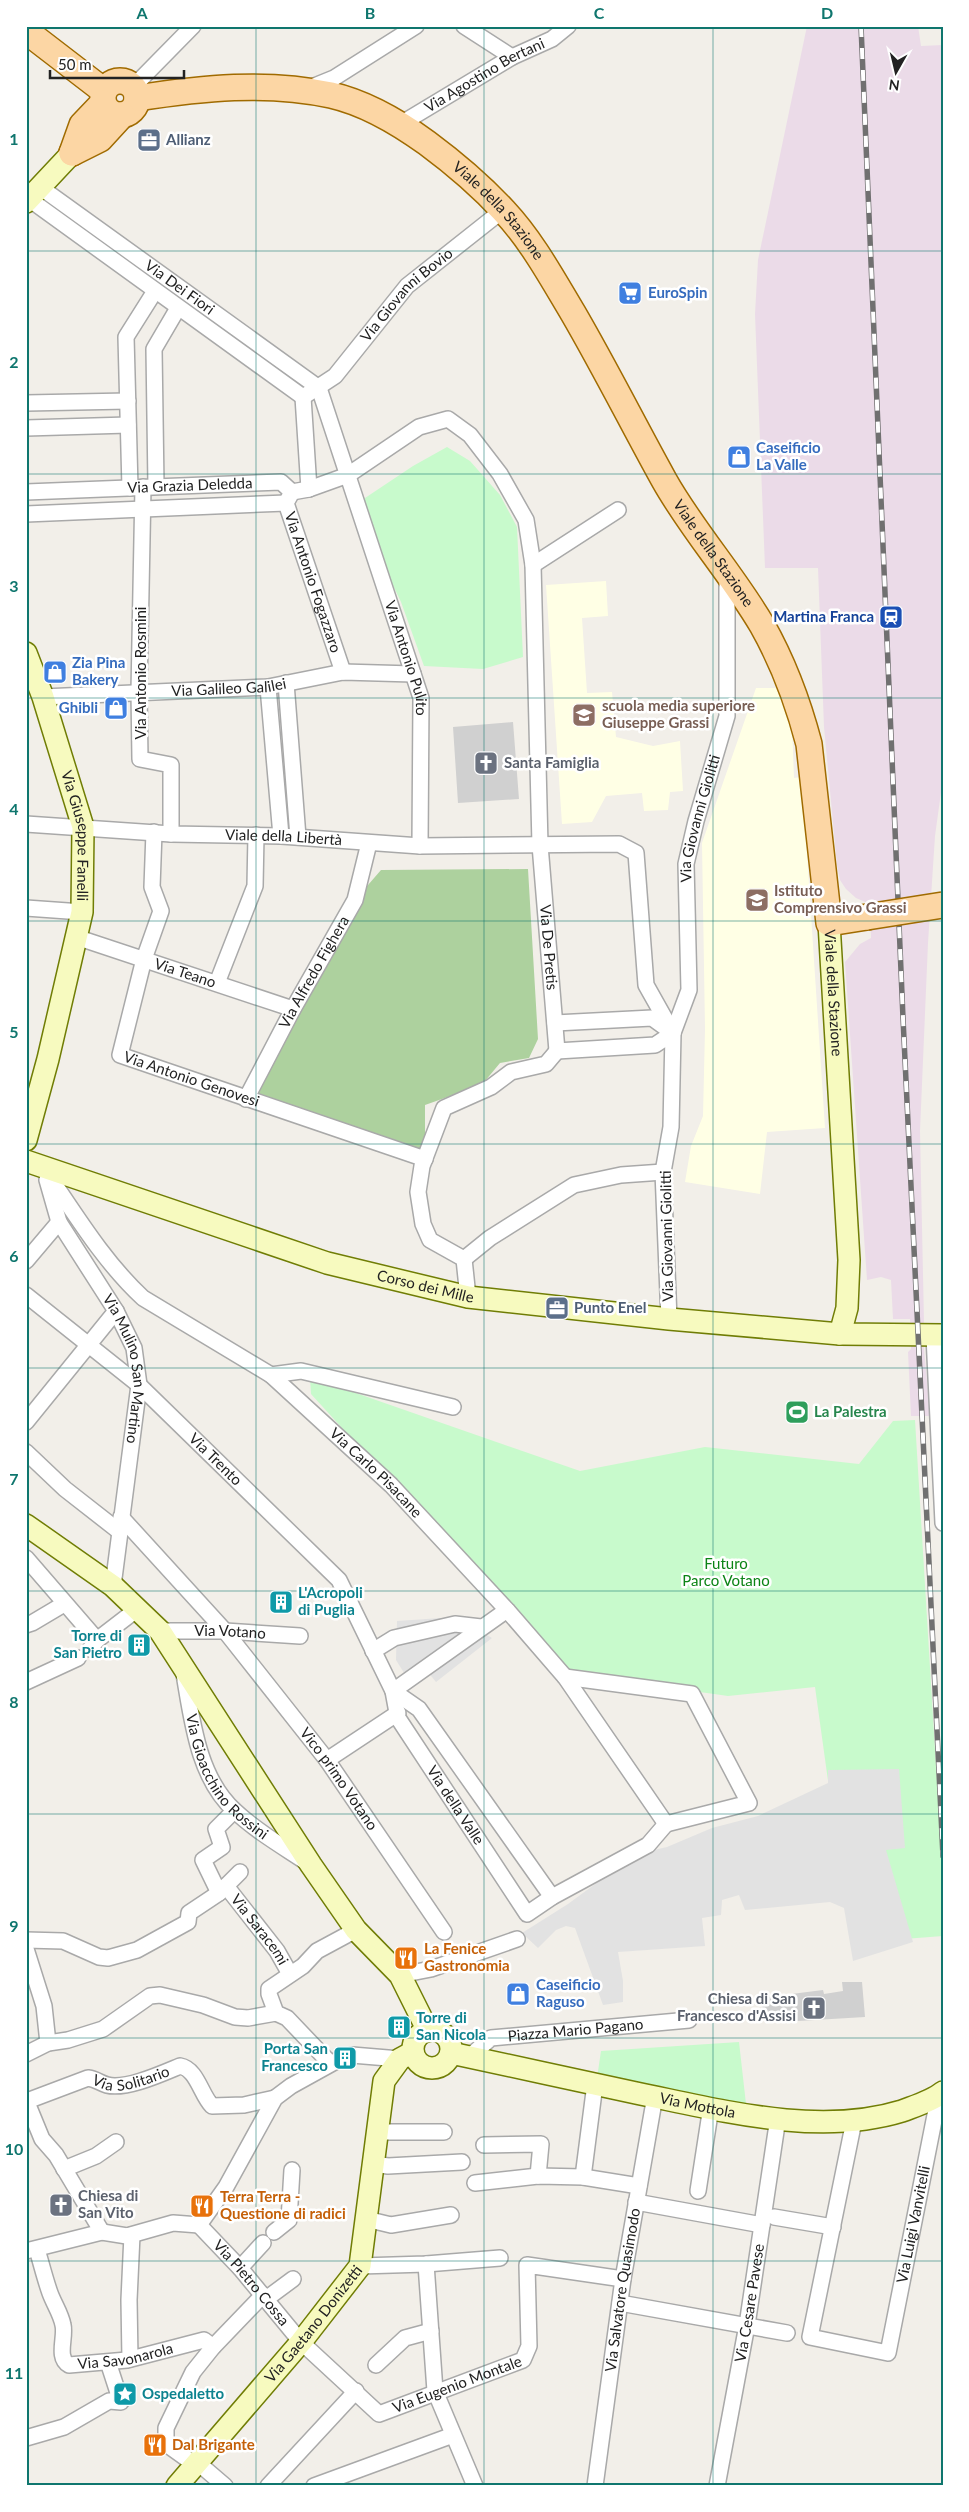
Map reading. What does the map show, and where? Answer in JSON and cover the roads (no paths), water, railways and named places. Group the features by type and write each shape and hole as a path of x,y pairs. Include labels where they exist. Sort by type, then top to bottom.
{"main road":[{"path":"26,31 120,99 100,139 72,153"},
{"name":"Viale della Stazione","path":"120,99 219,87 262,86 305,90 352,101 399,125 453,162 503,210 552,277 618,391 666,482 765,631 780,661 801,715 809,744 829,923"},
{"path":"829,923 943,905"}],"street":[{"path":"120,99 193,26"},
{"path":"305,90 334,78 416,26"},
{"path":"464,26 512,57"},
{"name":"Via Agostino Bertani","path":"399,125 512,57 552,38 568,26"},
{"path":"32,196 72,153"},
{"name":"Via Dei Fiori","path":"32,196 178,308 303,397"},
{"name":"Via Dei Fiori","path":"32,196 319,388"},
{"name":"Via Giovanni Bovio","path":"319,388 335,376 407,286 503,210"},
{"name":"Via Antonio Rosmini","path":"143,487 128,425 126,338 155,290"},
{"name":"Via Antonio Rosmini","path":"171,834 171,765 140,759 139,692 143,487 154,349 178,308"},
{"path":"309,489 303,397 319,388 348,475"},
{"path":"26,404 128,401"},
{"name":"Via Grazia Deledda","path":"26,514 143,509 289,497 348,475 419,427 448,419 470,434 500,474 526,520 533,565"},
{"path":"26,428 128,425"},
{"name":"Via Antonio Pulito","path":"348,475 421,698 420,846"},
{"name":"Via Grazia Deledda","path":"26,492 281,482 289,497"},
{"name":"Via Antonio Fogazzaro","path":"289,497 343,672"},
{"path":"533,565 618,510"},
{"name":"Via De Pretis","path":"533,565 540,845 557,1051"},
{"name":"Via Giovanni Giolitti","path":"669,1319 663,1172 671,1127 673,1033 689,990 686,864 696,821 727,716 727,573"},
{"name":"Via Giuseppe Fanelli","path":"26,653 43,697 83,827 82,912 48,1059 26,1140"},
{"name":"Via Galileo Galilei","path":"43,697 268,687 343,672 413,674"},
{"path":"286,683 298,837"},
{"path":"268,687 281,836"},
{"name":"Viale della Libertà","path":"26,824 171,834 281,836 420,846 540,845"},
{"name":"Via Antonio Genovesi","path":"154,832 152,887 161,911 144,959 120,1055 425,1159"},
{"path":"217,983 255,886 256,835"},
{"name":"Via Alfredo Fighera","path":"246,1099 293,1009 356,900 370,842"},
{"path":"540,845 619,844 636,853 646,985 673,1033"},
{"path":"26,908 82,912"},
{"name":"Viale della Stazione","path":"829,923 849,1260 847,1308 840,1334"},
{"name":"Via Teano","path":"76,937 293,1009"},
{"path":"556,1023 652,1018 673,1033"},
{"path":"464,1259 430,1240 423,1224 418,1192 425,1159 444,1108 491,1087 511,1072 546,1064 557,1051 655,1045 673,1033"},
{"name":"Corso dei Mille","path":"35,1164 327,1263 468,1297 669,1319 840,1334 938,1336"},
{"name":"Via Mulino San Martino","path":"35,1164 59,1222 116,1311 134,1348 140,1385 113,1586"},
{"name":"Via Carlo Pisacane","path":"35,1164 103,1254 138,1294 271,1375 391,1485 507,1610 565,1677 666,1824"},
{"path":"464,1259 490,1238 574,1185 621,1175 663,1172"},
{"path":"26,1261 59,1222"},
{"path":"464,1259 468,1297"},
{"name":"Via Trento","path":"26,1295 140,1385 339,1580 373,1651"},
{"path":"26,1422 116,1311"},
{"path":"938,1336 943,1523"},
{"path":"271,1375 301,1371 454,1407"},
{"name":"Vico primo Votano","path":"26,1452 65,1489 120,1525 225,1631 327,1760 444,1932"},
{"name":"Via Gioacchino Rossini","path":"26,1526 113,1586 160,1631 311,1865 356,1930 400,1974 428,2031"},
{"path":"46,1540 28,1559 64,1604 88,1649"},
{"path":"26,1624 32,1623 64,1604"},
{"path":"26,1682 88,1649 136,1610"},
{"path":"393,1691 461,1645 481,1627 507,1610"},
{"path":"373,1651 394,1638 455,1624 481,1627"},
{"name":"Via Votano","path":"160,1631 225,1631 300,1636"},
{"name":"Via della Valle","path":"373,1651 393,1691 398,1715 527,1914 552,1897 419,1709 393,1691"},
{"name":"Via Gioacchino Rossini","path":"182,1663 197,1742 212,1783 234,1811 311,1865"},
{"path":"552,1897 648,1845 666,1824 749,1803 692,1694 565,1677"},
{"path":"327,1760 398,1715"},
{"name":"Via Saracemi","path":"234,1811 216,1829 222,1847 203,1860 222,1890 277,1951 290,1974"},
{"path":"26,1940 62,1941 99,1958 108,1958 137,1950 188,1922 189,1913 222,1890 240,1872"},
{"path":"276,2013 269,1989 303,1966 317,1951 356,1930"},
{"path":"400,1974 431,1969 516,1939"},
{"path":"26,1949 44,2006 48,2043"},
{"path":"26,2054 48,2043 68,2040 103,2029 150,1996 160,1995 204,2004 235,2017 248,2018 276,2013 287,2018 340,2060"},
{"name":"Piazza Mario Pagano","path":"460,2055 491,2038 689,2020"},
{"path":"32,2250 102,2232 127,2236 173,2223 198,2225 226,2187 275,2098 340,2060 406,2056 433,2069 460,2055 447,2037 438,2031 428,2031 415,2041 406,2056"},
{"name":"Via Mottola","path":"460,2055 711,2107 802,2121 854,2121 890,2114 941,2094"},
{"name":"Via Gaetano Donizetti","path":"177,2486 301,2342 360,2266 384,2081 406,2056"},
{"name":"Via Solitario","path":"27,2101 88,2078 107,2085 117,2085 145,2079 180,2066 186,2067 194,2076 203,2096 212,2106 244,2105 275,2098"},
{"path":"583,2176 595,2084"},
{"name":"Via Luigi Vanvitelli","path":"833,2227 810,2337 888,2353 941,2094"},
{"name":"Via Salvatore Quasimodo","path":"595,2486 623,2278 655,2096"},
{"path":"27,2101 42,2139 64,2169 102,2232"},
{"path":"698,2191 711,2107"},
{"name":"Via Cesare Pavese","path":"718,2486 768,2221 778,2118"},
{"path":"636,2202 768,2221 833,2227 854,2121"},
{"path":"377,2132 444,2132"},
{"path":"64,2169 96,2156 116,2142"},
{"path":"484,2145 541,2144 538,2176"},
{"path":"374,2164 388,2166 462,2162"},
{"path":"274,2232 289,2220 292,2170"},
{"path":"474,2183 538,2176 583,2176 639,2186"},
{"path":"366,2219 391,2225 451,2215"},
{"name":"Via Pietro Cossa","path":"198,2225 240,2268 301,2342 380,2414"},
{"path":"130,2359 129,2300 132,2235"},
{"path":"240,2268 263,2243"},
{"name":"Via Savonarola","path":"32,2250 50,2294 62,2317 65,2332 62,2357 68,2364 130,2359 204,2340 213,2347"},
{"path":"360,2266 426,2264 500,2258"},
{"path":"426,2264 435,2391 471,2485"},
{"name":"Via Eugenio Montale","path":"380,2414 435,2391 523,2360 527,2355 529,2346 528,2265 623,2278"},
{"path":"225,2486 196,2463 166,2444 166,2428 193,2372 213,2347 265,2297 293,2279"},
{"path":"620,2303 787,2333"},
{"path":"376,2365 405,2338 431,2331"},
{"path":"26,2438 64,2427 109,2402 121,2402 108,2362"},
{"path":"270,2485 356,2391"},
{"path":"314,2486 453,2435"}],"railway":[{"path":"861,26 903,1018 943,1856"}],"place":[{"name":"Allianz","path":"149,140"},
{"name":"EuroSpin","path":"630,293"},
{"name":"Caseificio La Valle","path":"739,457"},
{"name":"Martina Franca","path":"891,617"},
{"name":"Zia Pina Bakery","path":"55,672"},
{"name":"Ghibli","path":"116,708"},
{"name":"scuola media superiore Giuseppe Grassi","path":"584,715"},
{"name":"Santa Famiglia","path":"486,763"},
{"name":"Istituto Comprensivo Grassi","path":"757,900"},
{"name":"Punto Enel","path":"557,1308"},
{"name":"La Palestra","path":"797,1412"},
{"name":"L'Acropoli di Puglia","path":"281,1602"},
{"name":"Torre di San Pietro","path":"139,1645"},
{"name":"La Fenice Gastronomia","path":"406,1958"},
{"name":"Caseificio Raguso","path":"518,1994"},
{"name":"Chiesa di San Francesco d'Assisi","path":"814,2008"},
{"name":"Torre di San Nicola","path":"399,2027"},
{"name":"Porta San Francesco","path":"345,2058"},
{"name":"Chiesa di San Vito","path":"61,2205"},
{"name":"Terra Terra - Questione di radici","path":"202,2206"},
{"name":"Ospedaletto","path":"125,2394"},
{"name":"Dal Brigante","path":"155,2445"}],"park label":[{"name":"Futuro Parco Votano","path":"726,1572"}]}
